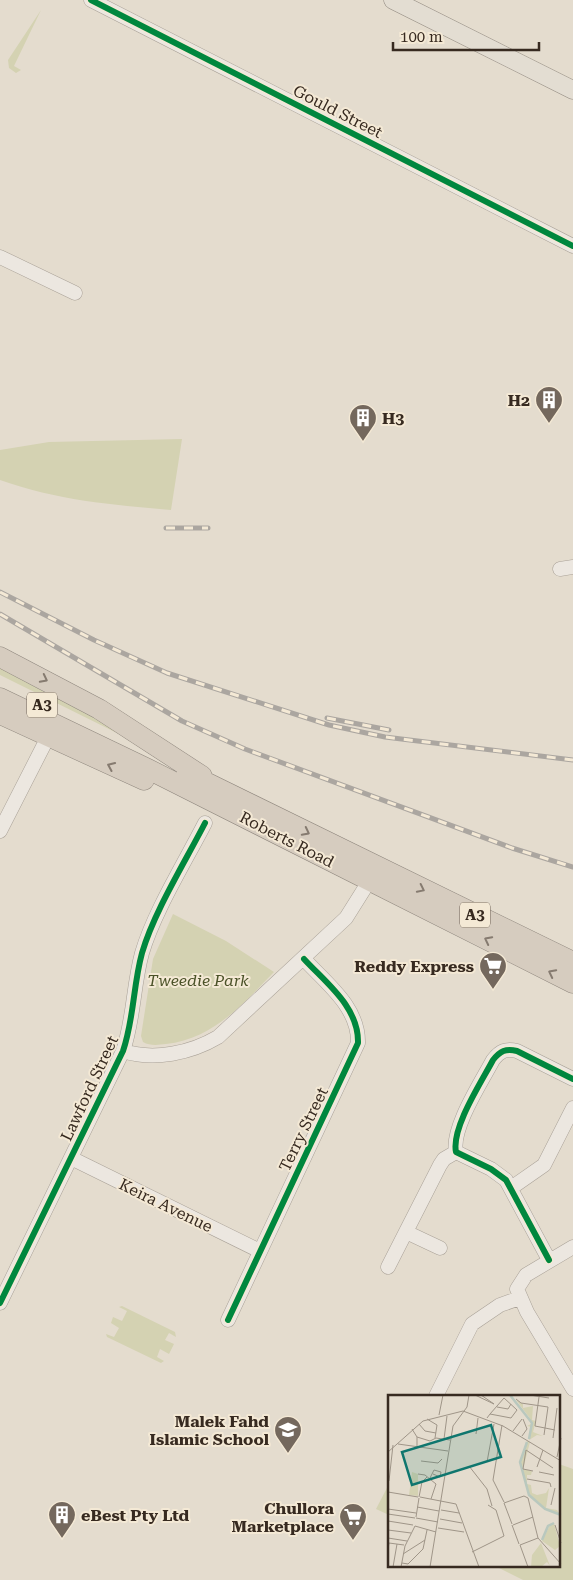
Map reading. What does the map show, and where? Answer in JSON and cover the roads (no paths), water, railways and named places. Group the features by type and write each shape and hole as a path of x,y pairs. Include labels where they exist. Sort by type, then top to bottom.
{"highway":[{"path":"0,657 99,709 218,795"},
{"name":"Roberts Road","path":"0,684 82,730 218,795 373,874 573,983"},
{"name":"Roberts Road","path":"0,698 82,730"},
{"path":"0,714 142,780 218,795"},
{"name":"Roberts Road","path":"373,874 573,962"}],"main road":[{"path":"393,0 573,90"}],"street":[{"name":"Gould Street","path":"91,0 573,246"},
{"path":"0,257 75,293"},
{"path":"0,831 48,737"},
{"name":"Lawford Street","path":"0,1303 123,1051 132,1022 140,964 146,942 205,823"},
{"path":"123,1051 138,1054 166,1054 193,1048 212,1041 233,1025 346,918 373,874"},
{"name":"Terry Street","path":"228,1320 355,1054 358,1043 358,1029 354,1015 304,959"},
{"path":"456,1152 455,1142 458,1129 493,1060 500,1051 513,1050 573,1080"},
{"path":"511,1188 544,1165 573,1108"},
{"path":"456,1152 499,1173 511,1188 549,1260"},
{"path":"388,1267 440,1165 444,1159 456,1152"},
{"name":"Keira Avenue","path":"71,1158 260,1251"},
{"path":"406,1232 440,1248"},
{"path":"573,1247 549,1260 522,1279 517,1289 520,1298 573,1389"},
{"path":"436,1395 472,1324 500,1304 520,1298"}],"railway":[{"path":"166,528 208,528"},
{"path":"0,592 94,640 167,673 329,725 385,737 573,760"},
{"path":"0,614 182,721 245,749 512,848 573,867"},
{"path":"327,718 389,730"}],"place":[{"name":"H2","path":"549,424"},
{"name":"H3","path":"363,442"},
{"name":"Reddy Express","path":"493,990"},
{"name":"Malek Fahd Islamic School","path":"288,1454"},
{"name":"eBest Pty Ltd","path":"62,1539"},
{"name":"Chullora Marketplace","path":"353,1541"}],"park label":[{"name":"Tweedie Park","path":"198,980"}]}
